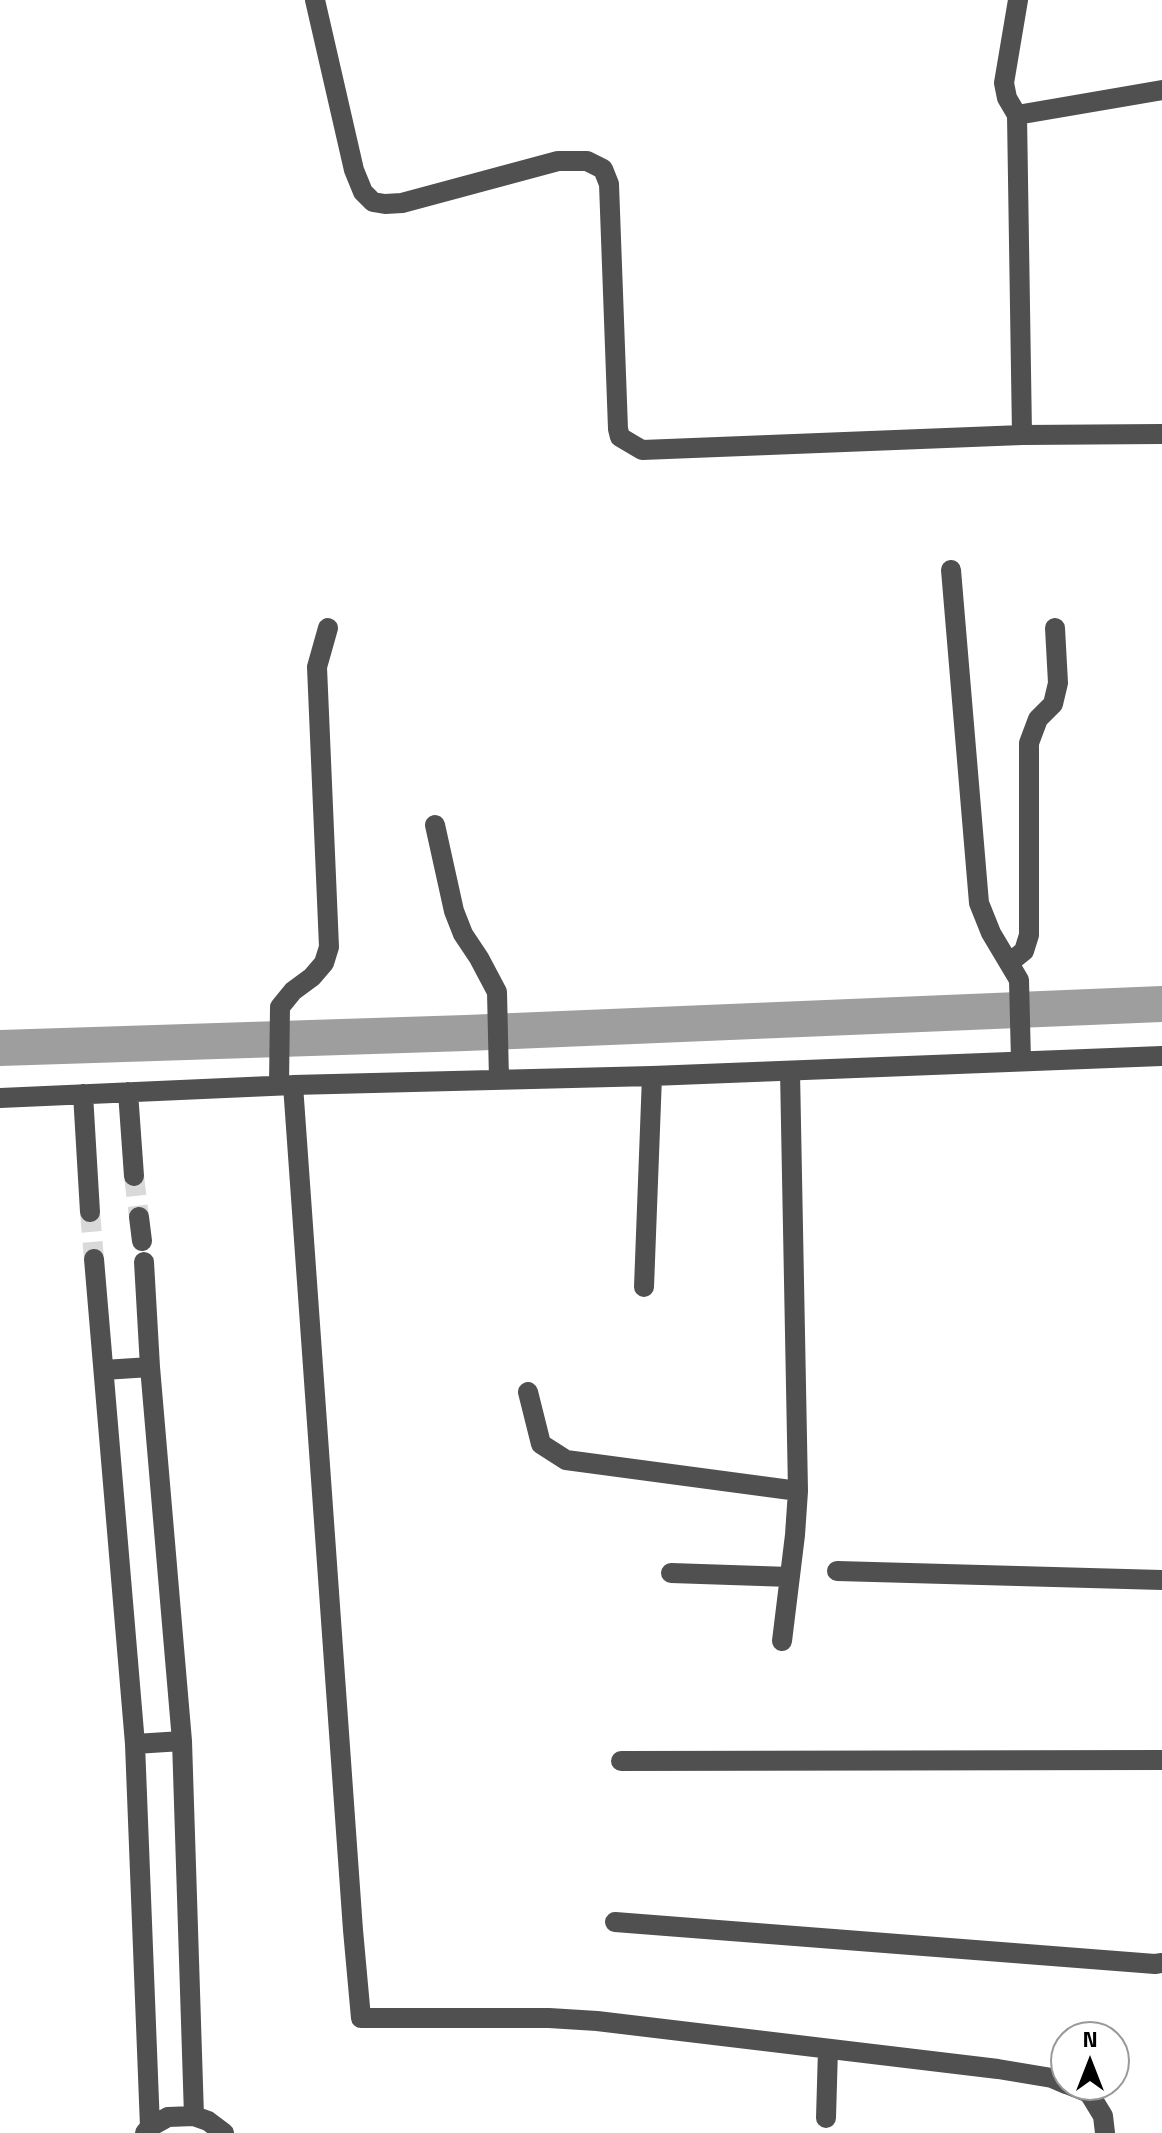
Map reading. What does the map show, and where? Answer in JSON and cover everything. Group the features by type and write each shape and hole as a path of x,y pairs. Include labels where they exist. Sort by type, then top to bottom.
{"street":[{"path":"315,0 354,170 363,192 373,202 402,203 558,161 587,161 603,169 609,184 618,429 620,437 642,450 1022,435 1162,434"},
{"path":"1018,0 1004,83 1007,98 1017,115 1022,435"},
{"path":"1017,115 1162,90"},
{"path":"951,570 979,903 991,933 1014,971 1021,1061"},
{"path":"328,628 317,667 329,947 324,963 280,1007 279,1050 286,1085 361,2018 597,2021 1050,2078"},
{"path":"1014,971 1029,935 1029,743 1038,719 1053,704 1058,683 1055,628"},
{"path":"435,825 454,911 463,934 497,992 499,1079"},
{"path":"0,1098 286,1085 652,1076 1162,1056"},
{"path":"782,1641 798,1491 790,1071"},
{"path":"644,1287 652,1076"},
{"path":"128,1092 134,1176"},
{"path":"83,1094 90,1212"},
{"path":"139,1217 182,1741 194,2116"},
{"path":"94,1259 135,1744 148,2130"},
{"path":"104,1370 150,1367"},
{"path":"528,1392 541,1444 566,1460 798,1491"},
{"path":"837,1571 1162,1580"},
{"path":"671,1573 790,1577"},
{"path":"135,1744 182,1741"},
{"path":"621,1761 1162,1760"},
{"path":"615,1922 1162,1963"},
{"path":"826,2118 828,2049"},
{"path":"1094,2101 1103,2116 1105,2133"},
{"path":"148,2130 168,2117 194,2116 208,2121 224,2133"}],"waterway":[{"path":"0,1048 466,1033 1162,1004"}],"tunnel":[{"path":"134,1176 139,1217"},
{"path":"90,1212 94,1259"}]}
